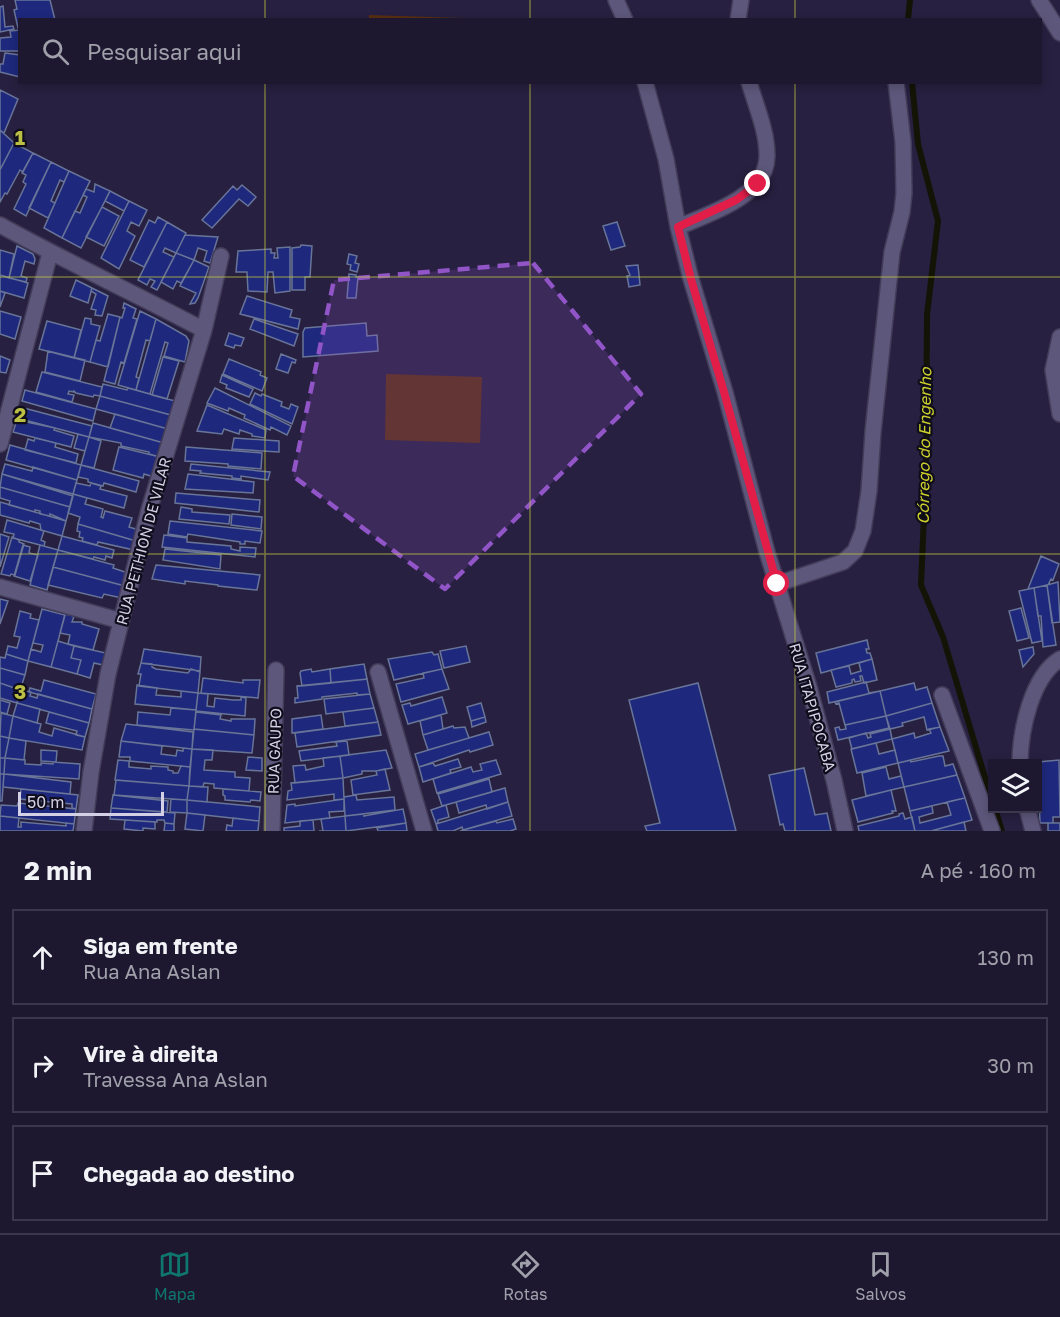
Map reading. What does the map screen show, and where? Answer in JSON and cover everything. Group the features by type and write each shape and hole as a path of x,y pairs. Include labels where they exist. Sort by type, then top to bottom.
{"street":[{"path":"616,0 624,18"},
{"path":"738,18 741,0"},
{"path":"1039,0 1060,33"},
{"name":"RUA ITAPIPOCABA","path":"646,84 666,159 678,227 691,279 777,584 809,687 845,831"},
{"path":"678,227 736,200 758,184 762,177 767,156 766,140 750,84"},
{"path":"777,584 843,562 855,551 863,531 869,491 892,252 904,193 903,142 896,84"},
{"path":"0,225 50,253 204,330"},
{"path":"0,444 50,253"},
{"name":"RUA PETHION DE VILAR","path":"84,831 108,674 149,510 204,330 221,256"},
{"path":"1060,337 1053,369 1060,414"},
{"path":"0,587 121,621"},
{"path":"1020,759 1022,740 1032,698 1050,666 1060,659"},
{"name":"RUA GAUPO","path":"272,831 276,670"},
{"path":"378,672 424,831"},
{"path":"942,695 992,831"},
{"path":"1028,813 1033,831"}],"highlighted area":[{"path":"533,263 641,394 445,589 293,476 334,280"}],"shaded area":[{"path":"369,15 464,18 369,18"},
{"path":"386,374 482,377 480,443 385,440"}],"building":[{"path":"15,0 50,0 54,18 18,18 18,28 14,10 17,9"},
{"path":"3,6 5,27 13,26 14,29 0,32 0,7"},
{"path":"18,30 18,51 0,51 0,38 11,37 10,31"},
{"path":"5,53 18,55 18,76 0,72 0,64 3,64"},
{"path":"0,90 18,99 4,133 0,130"},
{"path":"0,130 14,143 0,170"},
{"path":"14,143 33,153 23,172 20,170 0,202 0,170"},
{"path":"33,153 51,162 26,216 14,209 26,184 23,182 26,175 22,173"},
{"path":"51,162 69,171 64,182 60,180 51,201 55,203 48,218 29,208"},
{"path":"69,171 90,181 62,238 44,228"},
{"path":"95,184 110,191 81,248 62,238 75,211 80,213 87,197 83,195 86,189 94,192"},
{"path":"242,185 256,197 248,206 239,199 212,228 202,220 233,186 237,190"},
{"path":"110,191 129,201 124,211 105,201"},
{"path":"129,201 147,210 139,226 131,222 127,231 135,236 119,269 101,258"},
{"path":"102,207 119,216 104,246 86,237"},
{"path":"158,217 167,222 144,267 130,260 149,220 155,223"},
{"path":"167,222 186,233 176,253 165,248 163,252 174,257 157,290 151,287 155,281 150,279 147,285 138,280"},
{"path":"617,222 625,246 611,250 603,226"},
{"path":"185,235 218,237 210,263 204,261 207,251 198,248 194,260 176,253"},
{"path":"301,245 312,246 310,277 305,277 305,290 292,290 292,248"},
{"path":"17,246 33,254 35,259 34,264 25,261 21,276 27,278 26,282 9,278"},
{"path":"290,247 290,291 275,293 273,272 268,272 267,292 248,291 247,272 236,272 238,251 271,249 271,253 275,253 274,258 278,258 277,248"},
{"path":"0,250 14,254 9,278 0,275"},
{"path":"176,253 194,260 181,283 177,281 173,289 161,282"},
{"path":"349,254 357,256 355,263 359,264 357,272 350,270 351,265 347,264"},
{"path":"194,260 209,267 198,298 195,303 190,304 196,293 180,286"},
{"path":"638,265 640,285 629,287 627,276 630,275 626,266"},
{"path":"349,274 358,277 356,298 347,298"},
{"path":"0,275 28,283 24,298 0,291"},
{"path":"76,280 92,288 88,303 70,296"},
{"path":"92,288 108,296 102,316 95,315 96,310 91,309 96,294 91,291"},
{"path":"0,291 5,293 0,307"},
{"path":"247,296 292,310 290,317 300,319 298,329 240,314"},
{"path":"124,303 136,309 133,318 137,319 115,384 104,381 120,317 122,318 125,308 123,308"},
{"path":"0,311 21,317 15,339 0,334"},
{"path":"140,311 156,319 150,341 146,340 136,377 139,378 136,390 118,385"},
{"path":"108,314 120,317 108,367 90,362 96,340 100,341"},
{"path":"85,318 91,319 91,324 100,326 90,362 74,358"},
{"path":"156,319 186,336 189,341 185,362 164,356 168,343 165,342 150,394 136,390"},
{"path":"254,319 298,334 294,346 250,329"},
{"path":"47,321 81,330 74,358 39,349"},
{"path":"366,323 367,336 377,335 378,351 303,357 305,328"},
{"path":"229,333 244,338 241,346 235,345 234,348 225,345"},
{"path":"48,351 85,360 80,381 45,372"},
{"path":"281,354 296,360 295,363 292,362 288,373 276,369"},
{"path":"0,356 10,360 6,373 0,372"},
{"path":"163,357 179,361 167,399 152,395"},
{"path":"229,359 261,372 260,375 267,378 262,391 223,374"},
{"path":"42,372 102,387 100,396 94,395 93,397 69,391 68,394 74,395 72,402 36,392"},
{"path":"222,375 253,389 249,397 226,388 227,385 220,382"},
{"path":"103,384 127,390 128,388 175,401 171,415 100,396"},
{"path":"215,388 291,426 287,435 244,418 245,415 229,408 228,411 207,403"},
{"path":"25,390 96,409 93,421 22,401"},
{"path":"255,393 282,402 281,406 289,409 291,404 298,407 292,424 250,404"},
{"path":"100,396 171,415 168,429 96,409"},
{"path":"207,405 266,430 265,438 252,436 240,430 239,434 224,429 222,434 197,431"},
{"path":"20,407 92,426 89,437 17,418"},
{"path":"115,414 168,429 164,443 110,428"},
{"path":"17,420 55,428 54,430 74,436 71,447 13,432"},
{"path":"93,423 164,443 160,457 149,454 149,452 121,446 121,443 89,437"},
{"path":"78,434 89,437 85,451 74,448"},
{"path":"89,437 101,441 94,468 81,465"},
{"path":"35,438 56,443 55,447 78,454 76,463 25,450 28,439 34,441"},
{"path":"234,438 279,441 279,452 232,449"},
{"path":"10,445 81,465 77,480 6,460"},
{"path":"119,447 160,457 154,477 144,474 143,478 113,470"},
{"path":"186,447 262,453 261,469 185,461"},
{"path":"5,464 32,471 33,467 77,480 73,494 2,474"},
{"path":"191,464 270,472 268,480 241,476 241,479 190,470"},
{"path":"81,465 139,481 136,492 104,483 103,486 88,482 88,479 78,477"},
{"path":"2,474 73,496 70,507 0,487"},
{"path":"188,474 254,482 253,493 185,489"},
{"path":"76,483 90,486 91,483 101,486 100,489 127,496 124,508 73,494"},
{"path":"0,487 70,507 66,521 50,514 50,516 40,514 40,511 35,510 35,512 9,505 10,501 0,498"},
{"path":"176,493 260,500 259,512 175,503"},
{"path":"73,494 87,498 85,504 103,509 101,517 103,518 105,511 132,518 129,527 139,530 136,541 78,524 80,517 68,513"},
{"path":"0,502 66,521 62,536 41,530 40,524 0,515"},
{"path":"181,507 192,509 192,512 230,515 229,524 179,519"},
{"path":"232,514 262,517 261,529 231,525"},
{"path":"7,520 44,531 41,540 45,542 44,546 13,538 14,534 4,532"},
{"path":"170,521 262,531 260,543 245,541 245,544 240,544 240,542 188,534 187,537 168,534"},
{"path":"78,524 136,541 134,550 82,541 83,538 79,537 80,532 77,531"},
{"path":"0,534 9,537 0,567"},
{"path":"164,535 187,538 187,542 231,546 231,549 240,551 240,547 256,548 255,557 162,547"},
{"path":"62,536 114,550 112,558 106,556 105,560 94,557 93,559 58,550"},
{"path":"12,537 24,544 15,575 10,576 1,574"},
{"path":"23,545 30,547 29,553 38,555 30,581 14,576"},
{"path":"40,545 58,550 47,590 30,585"},
{"path":"165,549 221,555 220,569 163,560"},
{"path":"58,550 114,565 113,568 128,573 125,586 53,567"},
{"path":"1041,556 1059,564 1053,580 1051,579 1048,585 1028,589"},
{"path":"156,565 260,575 257,590 185,581 185,584 152,579"},
{"path":"53,567 125,586 122,598 104,594 102,598 48,585"},
{"path":"1058,582 1060,622 1052,623 1047,585"},
{"path":"1047,585 1056,645 1043,647 1041,616 1038,616 1034,588"},
{"path":"1034,588 1042,641 1032,643 1019,591"},
{"path":"0,599 8,601 0,624"},
{"path":"1021,608 1029,638 1017,641 1009,611"},
{"path":"42,609 65,615 51,667 28,661 31,649 41,652 43,645 33,643"},
{"path":"20,611 31,614 30,618 39,620 28,661 6,654 8,646 17,648 20,637 14,636"},
{"path":"65,614 74,616 72,622 82,622 82,624 99,629 93,650 68,644 70,635 60,633"},
{"path":"867,640 869,649 866,649 867,653 870,653 872,659 821,673 816,653"},
{"path":"58,641 74,646 71,658 81,660 77,674 51,667"},
{"path":"74,646 106,653 103,665 94,663 90,678 77,674 81,660 71,658"},
{"path":"466,646 470,662 444,668 440,651"},
{"path":"1033,647 1034,654 1023,667 1019,650"},
{"path":"144,649 201,657 200,671 141,663"},
{"path":"432,652 434,655 438,654 442,669 394,680 388,659"},
{"path":"6,654 28,661 25,675 0,668 0,657 5,658"},
{"path":"872,659 877,680 864,683 860,676 861,681 855,682 854,679 852,683 836,687 831,670 849,666 851,674 861,671 859,663"},
{"path":"141,663 152,664 152,667 156,669 188,673 191,669 200,672 198,693 139,686 141,674 138,674"},
{"path":"364,664 367,679 331,683 330,669"},
{"path":"0,668 25,675 20,690 0,683"},
{"path":"311,669 312,672 330,669 331,683 302,686 301,671"},
{"path":"442,669 449,689 401,702 396,684 424,678 423,673"},
{"path":"203,678 243,683 243,680 260,680 258,698 201,693"},
{"path":"367,679 370,694 357,695 357,693 322,697 322,699 295,703 295,698 298,698 297,686"},
{"path":"44,680 96,694 92,709 29,692 30,688 41,691"},
{"path":"866,682 869,693 880,691 829,703 827,692"},
{"path":"0,683 20,690 17,703 0,698"},
{"path":"698,683 736,831 647,831 645,826 660,823 629,700"},
{"path":"914,683 916,690 927,687 932,703 886,716 880,691"},
{"path":"137,685 157,688 156,695 181,697 181,691 198,693 196,710 135,704"},
{"path":"20,690 31,692 30,696 37,698 38,694 92,709 89,723 17,703"},
{"path":"880,691 886,716 845,725 839,703 835,702"},
{"path":"198,693 208,694 207,706 214,707 215,698 241,700 241,697 246,698 245,716 196,711"},
{"path":"370,694 374,708 326,714 324,699"},
{"path":"442,697 447,713 408,724 402,705 410,703 411,706"},
{"path":"0,700 10,703 7,714 0,712"},
{"path":"17,703 40,709 37,723 13,716"},
{"path":"481,703 485,717 471,721 467,707"},
{"path":"932,703 940,727 927,730 924,717 890,729 886,716"},
{"path":"171,708 196,710 194,730 137,725 138,712 170,715"},
{"path":"374,708 378,722 345,726 343,712"},
{"path":"49,712 89,723 85,737 76,735 77,731 46,723"},
{"path":"196,712 221,715 220,719 231,721 231,719 255,719 254,735 194,729"},
{"path":"1,713 13,716 9,738 0,736"},
{"path":"321,715 323,729 292,733 292,719"},
{"path":"441,715 443,729 423,735 420,721"},
{"path":"13,716 41,724 39,732 52,736 54,728 85,737 82,750 9,738"},
{"path":"886,716 889,728 838,740 835,728 846,729 845,725"},
{"path":"485,717 486,722 472,727 471,721"},
{"path":"378,722 381,735 297,747 295,733"},
{"path":"126,724 193,732 192,749 121,741"},
{"path":"453,726 454,728 465,727 469,738 428,750 423,735"},
{"path":"940,727 949,751 898,763 892,739 914,733 915,738 931,733 929,729"},
{"path":"194,729 254,735 252,753 192,749"},
{"path":"890,729 892,739 852,749 849,738 866,733 868,738 871,737 870,734"},
{"path":"489,732 493,745 470,752 469,750 419,767 415,754"},
{"path":"0,736 9,738 5,758 0,758"},
{"path":"9,738 26,741 24,760 5,758"},
{"path":"121,741 162,746 161,754 176,756 177,750 192,749 190,767 130,761 130,757 119,757"},
{"path":"347,741 349,755 301,761 299,751 337,746 336,742"},
{"path":"876,743 879,754 895,750 898,763 857,773 851,749"},
{"path":"192,749 213,750 212,760 205,760 204,770 235,772 235,777 250,778 249,791 214,788 214,784 204,783 203,787 189,786"},
{"path":"41,750 57,751 56,762 41,761"},
{"path":"386,750 392,768 362,771 362,774 343,778 340,756"},
{"path":"340,756 343,778 295,783 293,766 305,765 306,770 324,766 323,758"},
{"path":"943,756 945,766 953,764 957,775 904,787 898,763"},
{"path":"248,757 262,758 262,771 246,770"},
{"path":"0,758 5,758 4,774 0,774"},
{"path":"5,758 25,760 25,764 41,765 41,763 53,764 53,762 80,764 79,779 4,774"},
{"path":"458,759 461,767 450,770 451,773 423,782 419,767 433,763 435,766"},
{"path":"118,760 129,761 129,767 151,769 151,766 168,767 168,770 173,773 178,773 181,766 190,767 189,786 115,780"},
{"path":"496,760 501,774 437,793 433,779 471,767 473,772 482,770 480,764"},
{"path":"1059,760 1060,817 1053,817 1053,823 1040,823 1042,762"},
{"path":"886,767 889,779 901,776 904,787 866,796 862,773"},
{"path":"804,768 815,815 827,813 831,831 785,831 783,824 780,825 769,775"},
{"path":"385,769 390,790 353,795 351,780 377,775 376,771"},
{"path":"0,774 4,774 2,801 0,801"},
{"path":"4,774 71,782 70,794 3,787"},
{"path":"957,775 965,798 910,811 904,787"},
{"path":"343,778 344,799 334,800 334,794 287,800 288,791 292,790 291,783"},
{"path":"489,779 492,792 442,806 438,794"},
{"path":"116,780 189,786 187,800 114,795"},
{"path":"189,786 208,787 207,802 187,800"},
{"path":"505,788 508,802 487,809 486,805 459,813 456,802"},
{"path":"21,789 78,795 76,809 72,808 72,804 20,799"},
{"path":"223,789 261,792 260,801 225,800"},
{"path":"891,790 896,811 858,822 852,800"},
{"path":"113,795 168,801 167,812 111,808"},
{"path":"356,795 357,800 394,797 395,810 345,816 344,797"},
{"path":"965,798 972,820 931,831 915,831 910,811 932,806 933,813 919,817 920,823 951,815 947,802"},
{"path":"171,799 187,800 187,813 170,812"},
{"path":"344,799 344,811 329,812 330,818 285,823 287,805 295,804 295,806"},
{"path":"187,800 260,807 259,821 187,813"},
{"path":"508,802 512,816 463,830 462,827 453,831 438,831 436,824"},
{"path":"18,803 76,809 74,824 0,816 1,805 17,806"},
{"path":"446,805 449,817 438,820 436,824 431,810"},
{"path":"111,808 175,813 174,824 165,823 164,820 157,820 157,822 110,819"},
{"path":"403,809 406,823 346,831 345,816 364,814 364,816"},
{"path":"187,813 205,815 203,831 185,829"},
{"path":"903,813 905,819 912,817 915,831 859,831 858,826"},
{"path":"0,816 19,818 18,827 21,827 21,822 66,826 66,823 74,824 73,831 0,831"},
{"path":"345,816 346,831 323,831 321,819"},
{"path":"233,818 259,821 258,831 226,831 227,825 232,826"},
{"path":"513,819 516,829 510,831 460,831 496,821 497,823"},
{"path":"125,820 155,822 155,829 143,828 143,831 124,829"},
{"path":"313,820 314,831 284,831 284,828 300,826 300,821"},
{"path":"964,822 966,831 931,831"},
{"path":"165,823 174,824 174,831 164,831"},
{"path":"406,823 407,831 378,831 377,828"},
{"path":"1048,823 1060,823 1060,831 1048,831"}],"waterway":[{"name":"Córrego do Engenho","path":"908,18 910,0"},
{"name":"Córrego do Engenho","path":"912,84 918,144 938,221 927,315 926,469 921,585 943,637 988,788"},
{"name":"Córrego do Engenho","path":"997,813 1002,831"}],"route":[{"path":"758,184 736,200 678,227 766,552 777,584"}]}
